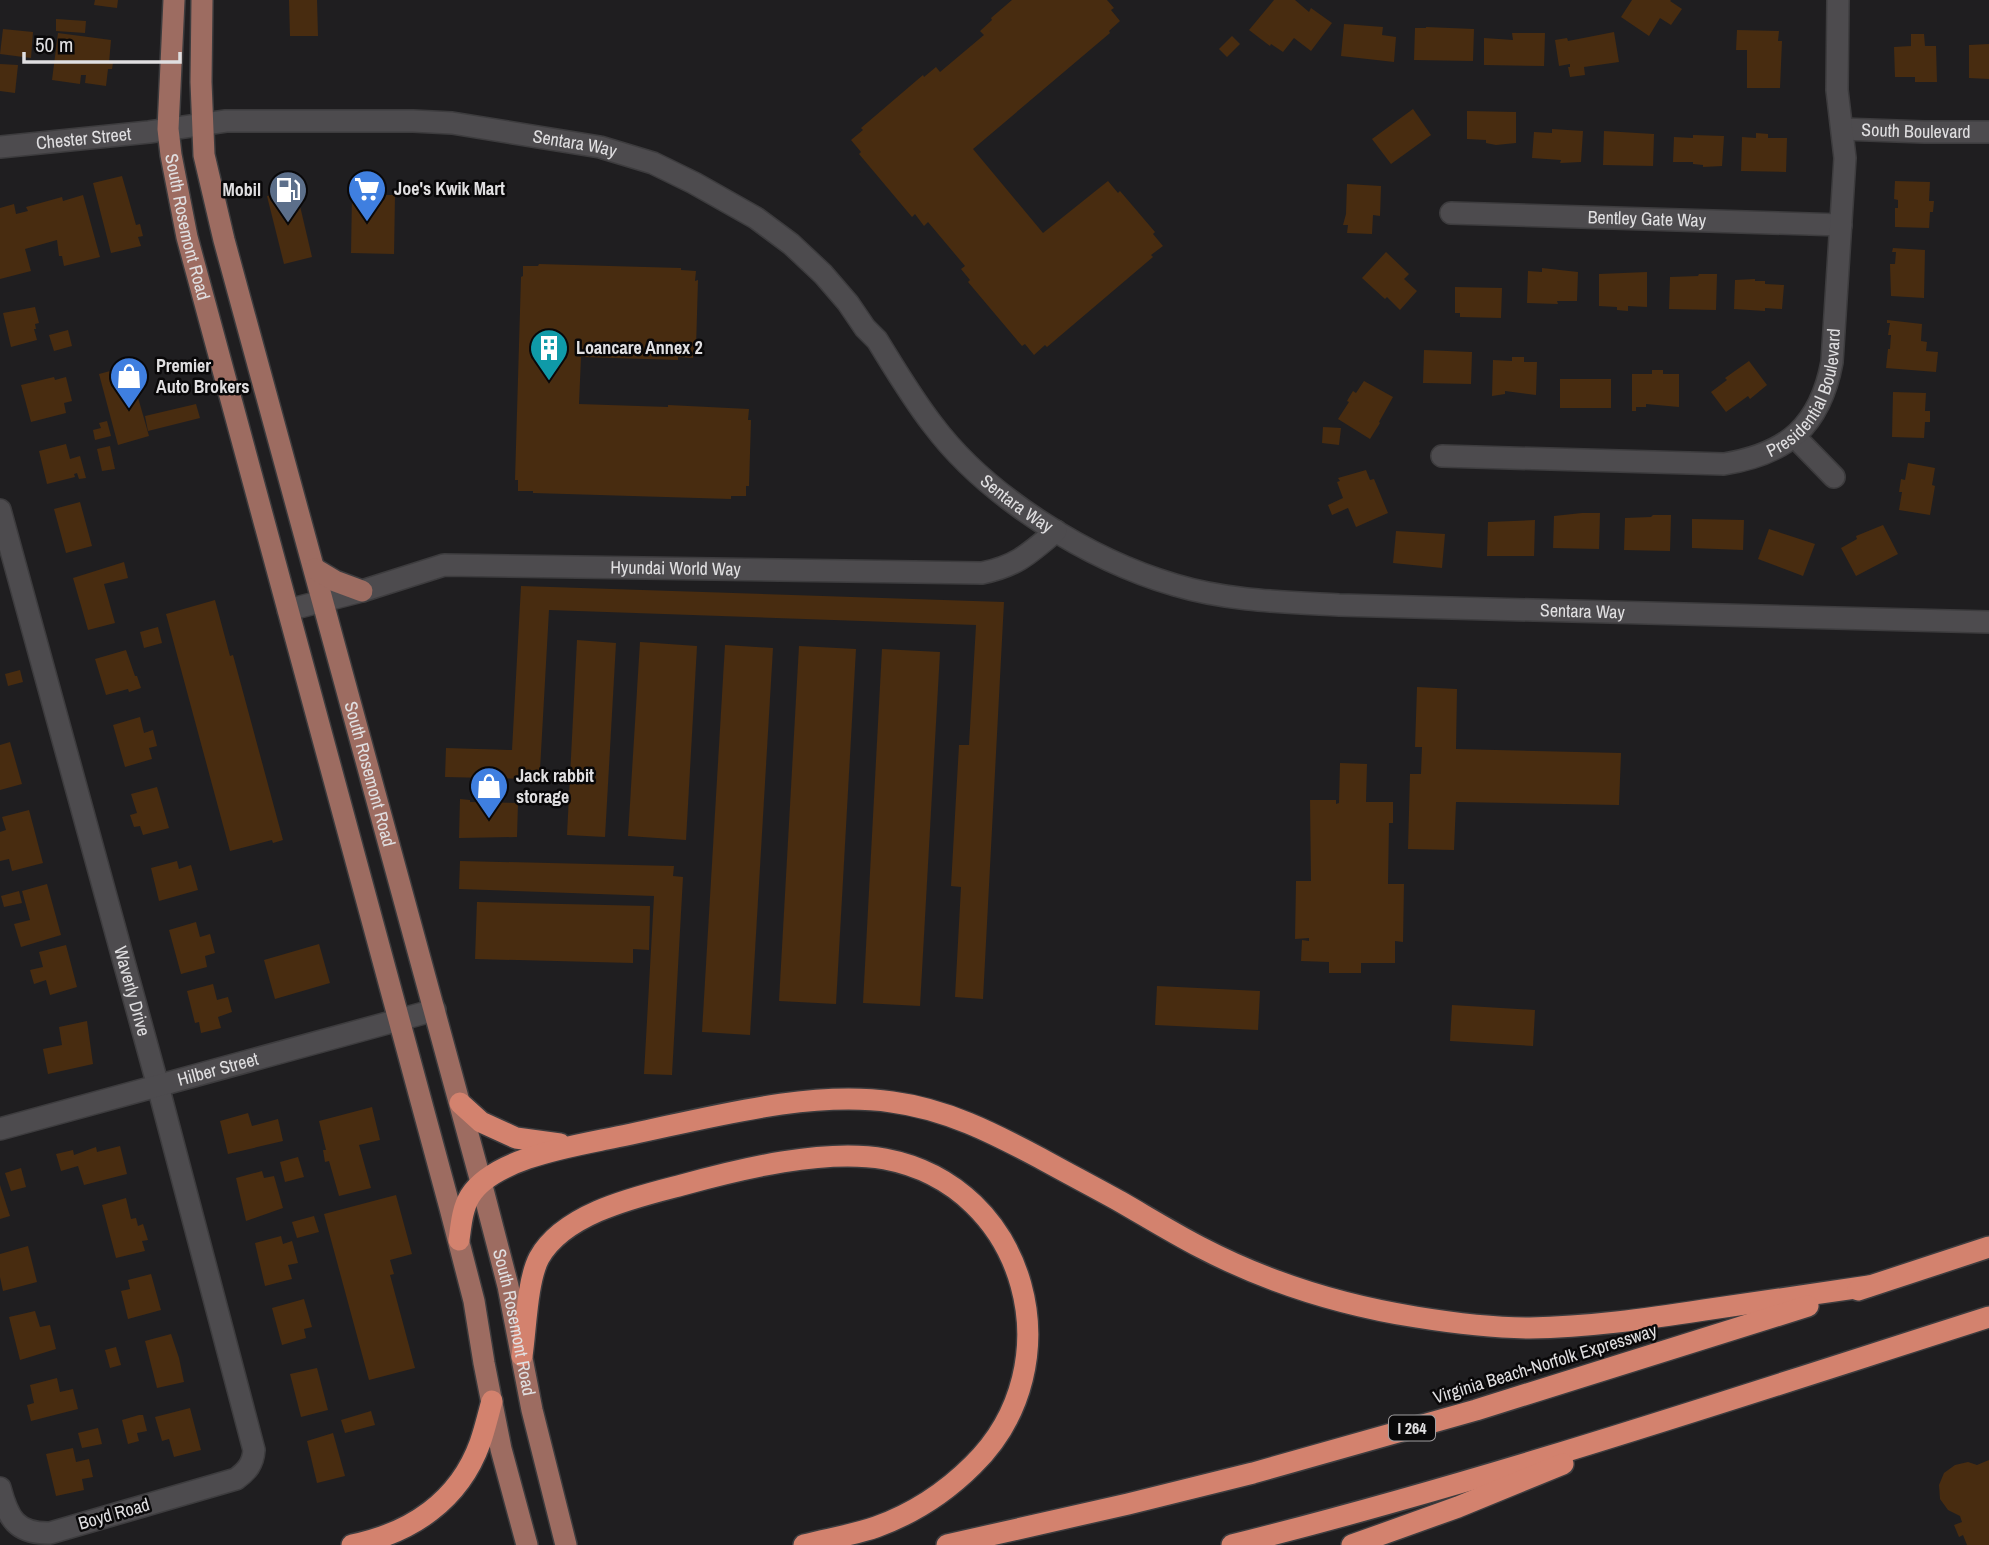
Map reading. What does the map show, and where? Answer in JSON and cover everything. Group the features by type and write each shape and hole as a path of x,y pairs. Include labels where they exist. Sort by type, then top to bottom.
{"highway":[{"path":"459,1240 464,1209 481,1182 496,1172 534,1157 573,1146 728,1114 854,1098 894,1102 954,1117 1000,1136 1198,1247 1240,1267 1294,1288 1349,1303 1414,1316 1485,1326 1526,1328 1588,1325 1869,1286"},
{"path":"460,1103 481,1122 516,1138 573,1146"},
{"path":"522,1356 533,1276 540,1258 554,1238 573,1224 609,1207 724,1173 774,1164 855,1156 907,1164 934,1176 962,1194 982,1213 1005,1245 1024,1292 1029,1331 1028,1359 1021,1387 1009,1416 996,1438 975,1463 927,1502 873,1528 804,1545"},
{"name":"Virginia Beach-Norfolk Expressway","path":"947,1545 1178,1492 1476,1410 1989,1247"},
{"path":"1232,1545 1434,1491 1989,1317"},
{"path":"352,1545 377,1540 409,1526 428,1514 449,1495 468,1468 480,1443 492,1401"},
{"path":"1352,1545 1458,1507 1679,1416"}],"main road":[{"name":"South Rosemont Road","path":"174,0 168,129 187,237 459,1240 474,1301 501,1449 527,1545"},
{"name":"South Rosemont Road","path":"202,0 204,155 224,240 481,1182 508,1286 532,1410 566,1545"},
{"path":"315,569 335,582 362,591"}],"street":[{"name":"Presidential Boulevard","path":"1442,456 1724,464 1749,460 1773,451 1795,437 1818,407 1829,380 1832,362 1845,158 1837,90 1838,0"},
{"name":"Sentara Way","path":"168,129 253,121 452,123 600,147 653,163 756,218 791,244 823,274 877,341 933,426 955,452 986,481 1056,531 1122,565 1175,585 1227,596 1339,606 1989,622"},
{"name":"Chester Street","path":"0,147 168,129"},
{"name":"South Boulevard","path":"1842,129 1989,132"},
{"name":"Bentley Gate Way","path":"1451,213 1841,225"},
{"path":"1795,437 1834,477"},
{"name":"Waverly Drive","path":"0,510 158,1086 254,1450 248,1470"},
{"name":"Hyundai World Way","path":"288,610 362,591 444,565 982,573 1003,569 1021,560 1056,531"},
{"name":"Hilber Street","path":"0,1129 435,1010"},
{"name":"Boyd Road","path":"0,1488 5,1506 15,1522 26,1530 50,1533 236,1479 248,1470"}],"building":[{"path":"95,0 118,0 117,8 94,5"},
{"path":"289,0 317,0 318,36 290,36"},
{"path":"1012,0 1107,0 1120,21 1110,33 973,149 1043,233 1108,181 1155,232 1153,234 1163,246 1047,347 1045,345 1034,355 1025,344 1022,346 968,282 970,280 961,269 965,266 928,222 924,226 915,214 912,217 859,154 861,152 851,140 863,130 861,128 923,75 924,77 936,67 940,72 984,35 980,31"},
{"path":"1274,0 1295,0 1309,12 1311,8 1332,23 1311,51 1294,38 1283,52 1249,30"},
{"path":"1632,0 1671,0 1682,9 1671,25 1660,18 1649,36 1621,17"},
{"path":"56,19 86,21 85,33 56,31"},
{"path":"1344,24 1383,27 1382,35 1396,37 1394,62 1341,56"},
{"path":"1415,28 1474,29 1473,61 1414,60"},
{"path":"3,29 33,32 31,58 0,54"},
{"path":"1737,30 1779,31 1778,41 1782,41 1780,88 1747,88 1747,50 1736,50"},
{"path":"1614,32 1619,62 1584,67 1585,75 1570,77 1570,64 1559,66 1555,40 1567,38 1568,41"},
{"path":"58,33 111,40 109,63 113,63 112,69 108,69 106,86 85,83 86,75 81,75 80,84 52,80"},
{"path":"1512,33 1545,33 1544,66 1484,65 1484,38 1513,40"},
{"path":"1911,34 1924,34 1925,46 1936,46 1937,82 1915,82 1915,77 1895,77 1894,47 1911,46"},
{"path":"1232,36 1240,44 1227,57 1219,49"},
{"path":"1989,44 1989,79 1969,78 1969,45"},
{"path":"0,64 18,65 15,93 0,91"},
{"path":"1413,109 1431,135 1391,164 1372,139"},
{"path":"1467,111 1516,112 1516,143 1496,145 1486,143 1486,140 1467,139"},
{"path":"1552,129 1583,131 1581,162 1560,163 1561,160 1532,158 1534,132 1552,133"},
{"path":"1604,131 1654,134 1653,166 1603,165"},
{"path":"1756,133 1768,134 1768,138 1787,138 1786,172 1741,171 1742,137 1756,138"},
{"path":"1693,135 1724,136 1722,166 1703,167 1693,162 1673,162 1674,137 1693,138"},
{"path":"122,176 136,225 140,224 143,236 138,237 141,246 111,253 93,183"},
{"path":"1895,181 1930,182 1929,201 1934,201 1929,228 1895,227 1898,200 1894,199"},
{"path":"1347,184 1381,186 1380,216 1373,215 1372,234 1347,233 1348,225 1343,225"},
{"path":"296,189 312,257 284,264 267,196"},
{"path":"83,195 100,257 64,266 62,256 59,256 57,240 25,249 31,271 0,279 0,208 14,204 16,214 28,211 26,207 62,197 63,201"},
{"path":"352,195 395,195 394,254 351,253"},
{"path":"1893,248 1925,250 1924,298 1891,296 1890,264 1895,264 1896,252 1892,252"},
{"path":"1386,252 1409,274 1404,279 1417,291 1400,310 1362,278"},
{"name":"Loancare Annex 2","path":"539,264 681,268 696,271 696,348 693,358 678,357 678,360 581,357 579,404 749,409 749,486 746,486 746,496 731,496 731,499 518,491 518,480 515,480 521,277 523,266"},
{"path":"1542,268 1578,272 1577,301 1557,301 1558,304 1527,303 1528,271 1542,272"},
{"path":"1647,272 1647,307 1628,306 1628,311 1599,306 1599,274"},
{"path":"1717,274 1716,310 1669,309 1670,277"},
{"path":"1735,280 1765,281 1765,284 1784,285 1782,309 1734,309"},
{"path":"1455,287 1502,288 1501,318 1460,317 1460,313 1455,313"},
{"path":"35,307 39,323 35,324 34,329 37,340 11,347 3,313"},
{"path":"1887,320 1922,324 1921,341 1927,342 1926,351 1938,352 1936,372 1886,368 1891,335 1888,335 1890,323 1887,323"},
{"path":"68,330 72,346 54,351 49,335"},
{"path":"1424,350 1472,352 1471,384 1423,383"},
{"path":"1512,357 1524,357 1524,362 1537,362 1536,395 1505,391 1505,394 1492,396 1493,360 1512,361"},
{"path":"1749,361 1767,385 1750,399 1748,396 1726,412 1711,392"},
{"path":"129,366 149,436 118,445 99,374"},
{"path":"1652,370 1663,370 1663,374 1679,374 1679,407 1646,404 1646,407 1636,407 1636,411 1632,411 1632,374 1652,374"},
{"path":"54,377 55,380 66,377 72,401 64,403 66,413 31,422 21,385"},
{"path":"1560,379 1611,379 1611,408 1560,408"},
{"path":"1364,381 1393,397 1370,439 1338,419 1353,391 1356,393"},
{"path":"1893,392 1926,393 1925,411 1930,411 1930,422 1925,422 1924,438 1892,437"},
{"path":"196,404 200,418 148,431 145,416"},
{"path":"107,421 111,436 95,440 93,430 101,428 99,423"},
{"path":"1323,427 1341,428 1339,445 1322,443"},
{"path":"66,444 70,459 80,456 86,478 79,479 77,473 74,474 75,477 47,484 39,451"},
{"path":"110,446 115,469 102,471 97,449"},
{"path":"1908,463 1935,468 1930,515 1899,510 1901,479 1905,480"},
{"path":"1366,470 1370,480 1374,479 1388,513 1356,527 1348,508 1332,515 1328,505 1343,498 1338,478"},
{"path":"80,502 92,546 66,553 54,509"},
{"path":"1600,513 1599,549 1553,548 1554,516"},
{"path":"1671,515 1670,551 1624,550 1625,518"},
{"path":"1692,519 1744,520 1743,550 1692,548"},
{"path":"1535,520 1534,556 1487,556 1488,522"},
{"path":"1883,525 1898,554 1856,576 1841,548 1857,539 1856,536"},
{"path":"1769,529 1815,544 1803,576 1758,559"},
{"path":"1396,531 1445,534 1442,568 1393,563"},
{"path":"124,562 128,578 104,584 115,623 88,630 73,578"},
{"path":"521,586 1004,602 983,999 955,997 961,887 951,886 959,745 969,745 976,625 549,610 540,770 531,770 531,779 445,777 446,748 512,750"},
{"path":"215,600 230,656 233,655 283,840 273,843 272,840 230,851 166,614"},
{"path":"158,627 162,643 144,648 140,632"},
{"path":"577,640 616,643 605,837 567,835"},
{"path":"640,642 697,646 686,840 628,836"},
{"path":"725,645 773,648 750,1035 702,1032"},
{"path":"799,646 856,649 836,1004 779,1001"},
{"path":"882,649 940,652 920,1006 863,1003"},
{"path":"126,650 141,688 106,695 95,659"},
{"path":"20,670 23,682 8,686 5,674"},
{"path":"1417,687 1457,689 1456,749 1621,753 1619,805 1456,802 1454,850 1408,849 1410,774 1421,774 1422,747 1415,747"},
{"path":"140,717 144,733 153,730 157,746 149,748 152,759 125,767 113,725"},
{"path":"10,742 22,784 0,790 0,745"},
{"path":"1340,763 1367,764 1366,802 1393,802 1393,823 1389,823 1388,884 1404,884 1403,942 1395,941 1395,963 1361,963 1361,973 1329,973 1329,962 1301,961 1302,940 1309,941 1309,938 1295,939 1296,881 1311,881 1310,800 1336,800 1336,804 1339,803"},
{"path":"157,787 169,828 143,835 140,826 134,827 130,815 137,813 131,794"},
{"name":"Jack rabbit storage","path":"460,799 470,802 518,803 517,837 459,838"},
{"path":"29,810 43,863 12,871 9,859 0,861 0,832 6,830 2,817"},
{"path":"177,861 179,869 191,865 198,890 159,901 151,868"},
{"path":"460,861 674,866 673,876 683,877 672,1075 644,1074 654,896 459,889"},
{"path":"47,884 61,935 21,947 14,924 30,920 22,891"},
{"path":"19,891 22,903 4,907 1,896"},
{"path":"477,902 650,906 649,950 633,949 633,963 475,959"},
{"path":"196,922 200,937 210,934 215,953 205,956 207,967 181,974 169,930"},
{"path":"319,944 330,983 275,999 264,960"},
{"path":"66,945 77,987 50,995 46,980 34,984 30,970 43,967 39,952"},
{"path":"213,984 217,1000 228,997 232,1012 218,1017 221,1028 201,1033 199,1022 195,1023 187,991"},
{"path":"1157,986 1260,991 1258,1030 1155,1025"},
{"path":"1452,1005 1535,1010 1533,1046 1450,1041"},
{"path":"87,1021 93,1064 48,1074 43,1049 62,1045 59,1027"},
{"path":"372,1107 380,1140 359,1145 371,1188 339,1196 329,1161 325,1162 323,1150 326,1150 319,1121"},
{"path":"248,1113 252,1126 278,1119 283,1141 228,1154 220,1121"},
{"path":"120,1146 127,1174 84,1185 78,1166 61,1171 56,1154 73,1150 74,1155 96,1147 97,1152"},
{"path":"298,1157 304,1177 285,1182 280,1162"},
{"path":"21,1168 26,1187 11,1191 5,1173"},
{"path":"262,1171 264,1178 274,1176 283,1208 246,1221 236,1178"},
{"path":"0,1185 10,1216 0,1219"},
{"path":"396,1195 412,1254 390,1260 394,1274 390,1275 415,1368 369,1380 324,1214"},
{"path":"126,1198 131,1219 136,1218 138,1226 143,1224 148,1240 142,1241 145,1251 116,1258 102,1205"},
{"path":"314,1216 319,1232 297,1238 292,1222"},
{"path":"281,1236 283,1244 292,1241 298,1263 288,1265 292,1279 265,1286 255,1243"},
{"path":"28,1246 37,1282 3,1291 0,1254"},
{"path":"151,1274 161,1310 128,1319 121,1291 130,1289 128,1280"},
{"path":"304,1299 312,1327 304,1329 306,1338 282,1345 272,1308"},
{"path":"35,1311 40,1327 50,1325 56,1349 20,1360 9,1317"},
{"path":"171,1334 184,1382 157,1388 145,1341"},
{"path":"116,1347 121,1365 110,1368 105,1350"},
{"path":"317,1368 328,1410 301,1417 290,1374"},
{"path":"57,1378 60,1392 73,1389 78,1409 31,1421 27,1405 34,1403 30,1385"},
{"path":"190,1408 201,1450 174,1457 169,1439 162,1441 155,1417"},
{"path":"371,1411 375,1425 345,1433 341,1420"},
{"path":"143,1415 147,1431 137,1433 139,1441 128,1444 122,1420"},
{"path":"98,1428 102,1444 82,1448 78,1433"},
{"path":"333,1433 345,1476 317,1483 307,1441"},
{"path":"73,1448 76,1462 89,1459 93,1477 82,1479 84,1490 56,1496 46,1454"},
{"path":"1989,1460 1989,1545 1967,1545 1963,1535 1959,1537 1954,1525 1962,1522 1960,1516 1948,1510 1940,1499 1939,1485 1944,1473 1955,1465 1968,1462 1977,1465"}],"place":[{"name":"Joe's Kwik Mart","path":"367,223"},
{"name":"Mobil","path":"288,224"},
{"name":"Loancare Annex 2","path":"549,382"},
{"name":"Premier Auto Brokers","path":"129,410"},
{"name":"Jack rabbit storage","path":"489,820"}]}
